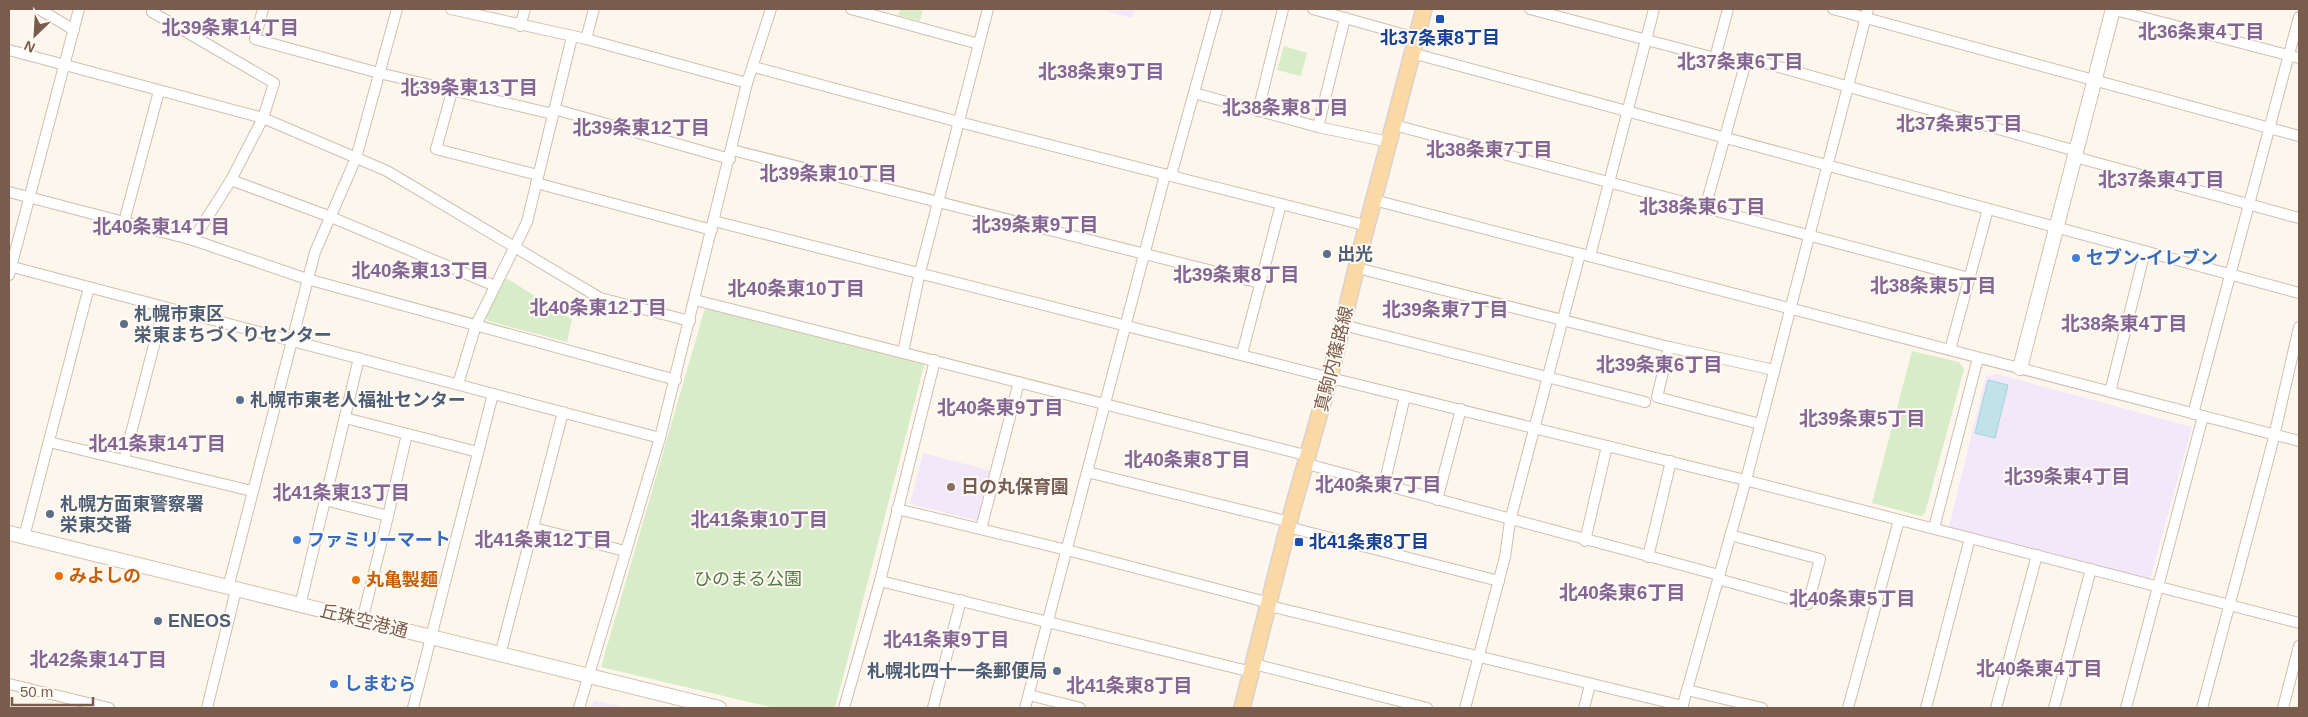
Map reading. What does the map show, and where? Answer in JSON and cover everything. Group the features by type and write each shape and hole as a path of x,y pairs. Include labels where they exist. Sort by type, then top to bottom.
{"main road":[{"name":"真駒内篠路線","path":"1242,708 1289,525 1330,377 1424,9"},
{"path":"2020,368 2112,9"},
{"name":"丘珠空港通","path":"9,533 719,708"}],"street":[{"path":"39,9 74,30"},
{"path":"80,9 9,269 89,287 660,438"},
{"path":"153,9 152,12 274,83 264,118 230,180 193,240"},
{"path":"263,9 255,39 380,72 940,201 1260,283"},
{"path":"207,708 252,491 307,279 315,252 356,158 397,9"},
{"path":"451,9 462,10 520,26 586,39 747,83"},
{"path":"520,26 524,9"},
{"path":"586,39 594,9"},
{"path":"580,708 676,380 747,83 754,67 771,9"},
{"path":"851,9 979,44"},
{"path":"903,352 920,272 940,201 988,9"},
{"path":"1025,708 1126,325 1217,9"},
{"path":"1258,111 1283,9"},
{"path":"1313,9 1416,38"},
{"path":"1530,9 1744,66"},
{"path":"1465,708 1499,581 1510,521 1562,319 1610,182 1654,9"},
{"path":"1715,58 1728,9"},
{"path":"1832,9 1866,13 2094,80 2299,136"},
{"path":"2112,9 2294,57"},
{"path":"897,509 1067,550 1270,604 1683,707 1746,480 1866,13"},
{"path":"2126,708 2158,586 2249,204 2270,128 2294,57 2299,17"},
{"path":"1318,127 1345,18"},
{"path":"458,384 476,325 527,222 572,37"},
{"path":"9,50 264,118 387,171 600,298 690,322"},
{"path":"1412,53 2299,293"},
{"path":"1705,208 1747,58 2299,218"},
{"path":"754,67 959,122 1368,226"},
{"path":"453,88 436,150 713,226 920,272 1405,396 1746,480 2299,623"},
{"path":"124,222 159,91"},
{"path":"1194,93 1318,127 1389,142"},
{"path":"1394,125 1969,278"},
{"path":"230,180 331,217 495,286"},
{"path":"9,192 193,240 307,279 676,380"},
{"path":"1374,200 2299,441"},
{"path":"1242,354 1281,204"},
{"path":"1950,350 1988,209"},
{"path":"2110,392 2145,251"},
{"path":"1357,268 1669,347 1774,370"},
{"path":"24,537 89,287"},
{"path":"695,300 1105,404 1308,460 1384,485 1510,521 1648,557 1808,604 1820,559 1730,535"},
{"path":"124,460 164,307"},
{"path":"1343,325 1645,402"},
{"path":"2202,708 2274,435 2299,327"},
{"path":"1669,347 1657,397 1760,424"},
{"path":"300,606 359,358"},
{"path":"1934,528 1978,358"},
{"path":"844,708 880,581 935,360"},
{"path":"981,529 1019,382"},
{"path":"414,708 494,394"},
{"path":"1384,485 1405,396"},
{"path":"1437,500 1461,409"},
{"path":"500,655 563,412"},
{"path":"345,418 478,452"},
{"path":"362,621 407,434"},
{"path":"49,442 252,491"},
{"path":"1585,541 1606,446"},
{"path":"1648,557 1671,461"},
{"path":"1088,472 1499,581"},
{"path":"326,500 388,516"},
{"path":"1848,708 1899,520"},
{"path":"534,528 625,551"},
{"path":"1926,708 1970,538"},
{"path":"1996,708 2037,555"},
{"path":"2054,708 2091,569"},
{"path":"880,581 1048,622 1426,708"},
{"path":"933,708 961,600"},
{"path":"2283,708 2299,646"},
{"path":"9,684 109,708"},
{"path":"1584,708 1590,685"},
{"path":"1688,690 1762,708"},
{"path":"1028,695 1080,708"}],"shaded area":[{"path":"1098,9 1135,9 1132,18"},
{"path":"1997,374 2192,427 2150,579 1949,527 1986,376"},
{"name":"日の丸保育園","path":"923,453 992,471 978,521 910,504"},
{"path":"594,700 629,708 591,708"}],"green space":[{"path":"900,9 923,9 920,21 898,15"},
{"path":"1284,46 1307,53 1301,76 1277,70"},
{"path":"506,278 572,319 567,342 488,321 486,317"},
{"name":"ひのまる公園","path":"705,308 925,362 835,708 775,708 601,667"},
{"path":"1912,351 1959,362 1964,369 1925,513 1921,516 1872,503"}],"water":[{"path":"1988,380 2008,385 1995,438 1975,433"}],"place":[{"name":"北37条東8丁目","path":"1440,19"},
{"name":"出光","path":"1327,254"},
{"name":"セブン-イレブン","path":"2076,258"},
{"name":"札幌市東区 栄東まちづくりセンター","path":"124,324"},
{"name":"札幌市東老人福祉センター","path":"240,400"},
{"name":"日の丸保育園","path":"951,487"},
{"name":"札幌方面東警察署 栄東交番","path":"50,514"},
{"name":"ファミリーマート","path":"297,540"},
{"name":"北41条東8丁目","path":"1299,542"},
{"name":"みよしの","path":"59,576"},
{"name":"丸亀製麺","path":"356,580"},
{"name":"ENEOS","path":"158,621"},
{"name":"札幌北四十一条郵便局","path":"1057,671"},
{"name":"しまむら","path":"334,684"}],"district":[{"name":"北39条東14丁目","path":"230,27"},
{"name":"北36条東4丁目","path":"2201,31"},
{"name":"北37条東6丁目","path":"1740,61"},
{"name":"北38条東9丁目","path":"1101,71"},
{"name":"北39条東13丁目","path":"469,87"},
{"name":"北38条東8丁目","path":"1285,107"},
{"name":"北37条東5丁目","path":"1959,123"},
{"name":"北39条東12丁目","path":"641,127"},
{"name":"北38条東7丁目","path":"1489,149"},
{"name":"北39条東10丁目","path":"828,173"},
{"name":"北37条東4丁目","path":"2161,179"},
{"name":"北38条東6丁目","path":"1702,206"},
{"name":"北39条東9丁目","path":"1035,224"},
{"name":"北40条東14丁目","path":"161,226"},
{"name":"北40条東13丁目","path":"420,270"},
{"name":"北39条東8丁目","path":"1236,274"},
{"name":"北38条東5丁目","path":"1933,285"},
{"name":"北40条東10丁目","path":"796,288"},
{"name":"北40条東12丁目","path":"598,307"},
{"name":"北39条東7丁目","path":"1445,309"},
{"name":"北38条東4丁目","path":"2124,323"},
{"name":"北39条東6丁目","path":"1659,364"},
{"name":"北40条東9丁目","path":"1000,407"},
{"name":"北39条東5丁目","path":"1862,418"},
{"name":"北41条東14丁目","path":"157,443"},
{"name":"北40条東8丁目","path":"1187,459"},
{"name":"北39条東4丁目","path":"2067,476"},
{"name":"北40条東7丁目","path":"1378,484"},
{"name":"北41条東13丁目","path":"341,492"},
{"name":"北41条東10丁目","path":"759,519"},
{"name":"北41条東12丁目","path":"543,539"},
{"name":"北40条東6丁目","path":"1622,592"},
{"name":"北40条東5丁目","path":"1852,598"},
{"name":"北41条東9丁目","path":"946,639"},
{"name":"北42条東14丁目","path":"98,659"},
{"name":"北40条東4丁目","path":"2039,668"},
{"name":"北41条東8丁目","path":"1129,685"}]}
